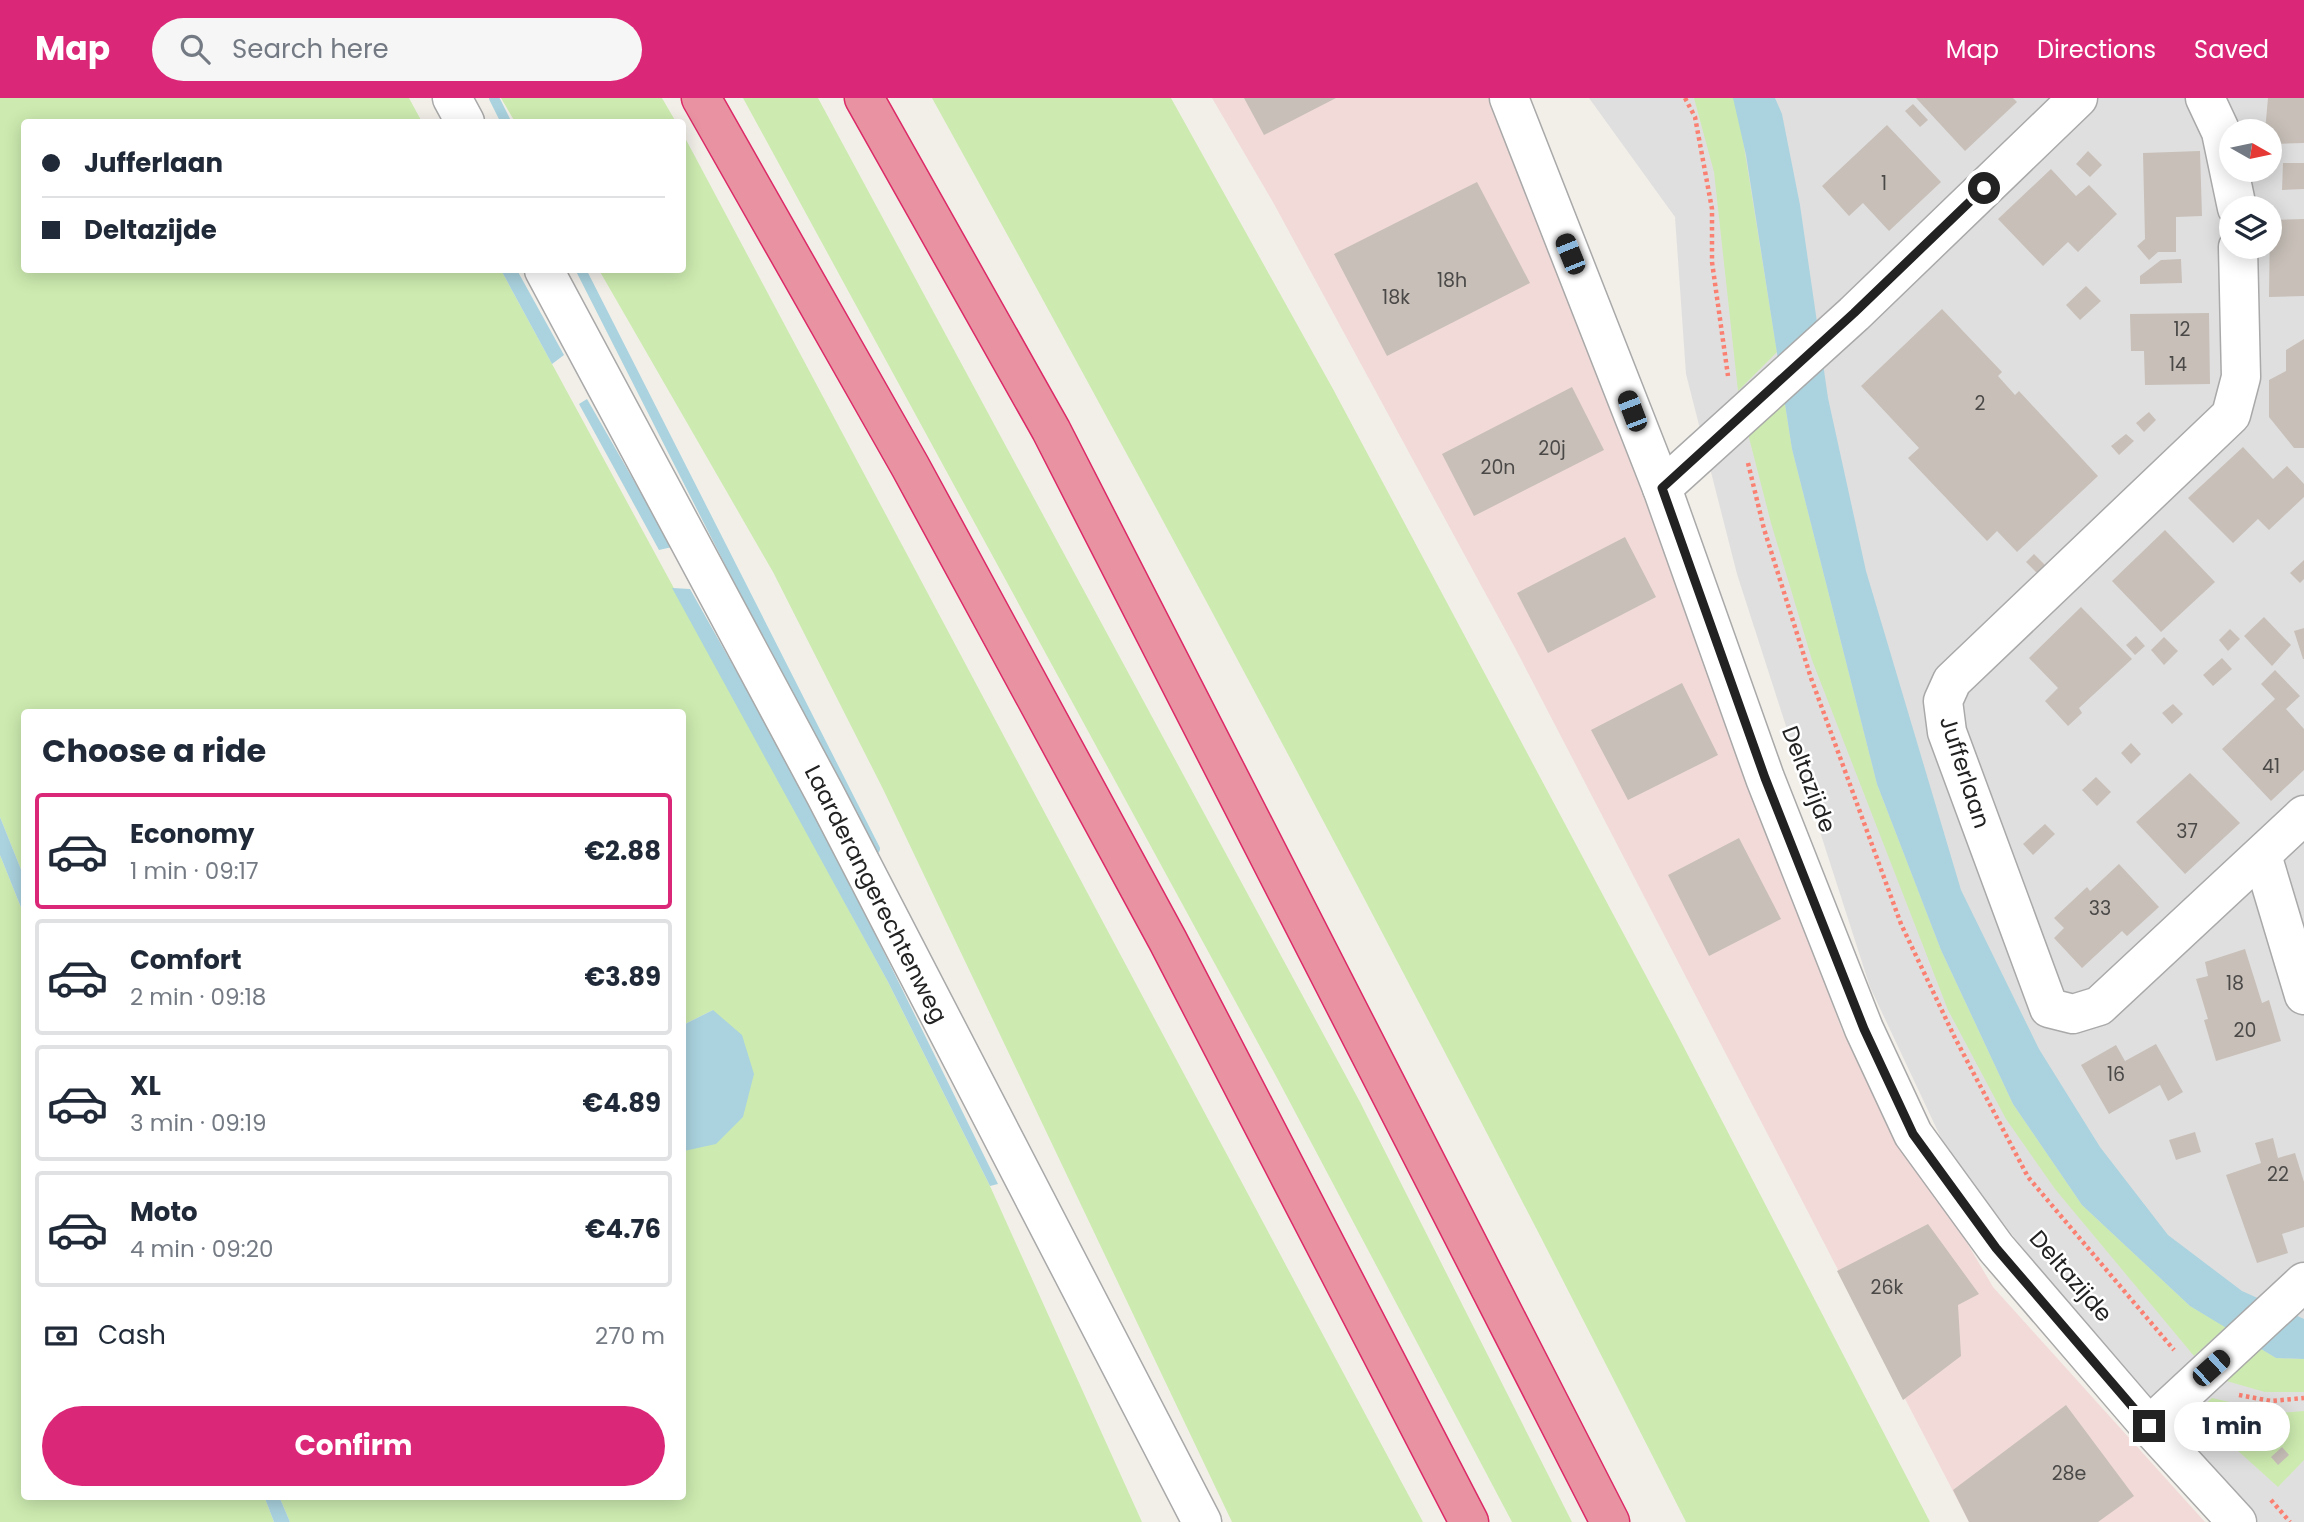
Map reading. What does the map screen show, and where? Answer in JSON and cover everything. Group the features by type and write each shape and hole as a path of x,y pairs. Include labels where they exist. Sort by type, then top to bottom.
{"highway":[{"path":"701,98 909,466 1168,941 1469,1522"},
{"path":"863,98 1051,430 1610,1522"}],"street":[{"path":"452,98 463,119"},
{"name":"Deltazijde","path":"1509,98 1662,488 1765,778 1864,1029 1913,1134 1996,1248 2149,1426 2236,1522"},
{"path":"1662,488 1854,313 2078,98"},
{"path":"2205,98 2221,132 2234,196"},
{"name":"Jufferlaan","path":"2238,259 2241,377 2231,415 1952,681 1943,701 1947,733 2049,1008 2074,1014 2099,1006 2304,815"},
{"name":"Laarderangerechtenweg","path":"546,273 831,807 1202,1522"},
{"path":"2262,855 2304,995"},
{"path":"2149,1426 2304,1282"}],"path":[{"path":"1685,98 1695,117 1712,209 1712,262 1724,355 1743,414 1764,529 1811,678 1901,924 1954,1036 2028,1177 2212,1368 2204,1384 2236,1395 2271,1401 2304,1398"}],"shaded area":[{"path":"1212,98 1495,98 1842,1030 1993,1287 2205,1522 1969,1522 1514,646 1274,204"},
{"path":"1589,98 2304,98 2304,1522 2240,1522 1949,1155 1870,987 1737,574 1686,374 1675,217"}],"green space":[{"path":"0,98 409,98 420,119 21,119 21,273 503,273 888,982 990,1186 1142,1522 290,1522 281,1500 686,1500 686,1146 713,1010 686,1024 686,709 21,709 21,870 0,817"},
{"path":"501,98 662,98 674,119 513,119"},
{"path":"743,98 818,98 1360,1102 1572,1522 1512,1522 1276,1076"},
{"path":"932,98 1171,98 1333,389 1676,1032 1930,1522 1686,1522 1316,807"},
{"path":"1694,98 1733,98 1737,103 1777,352 1738,391 1714,172"},
{"path":"686,140 1423,1522 1232,1522 883,789 773,572 601,273 686,273"},
{"path":"1784,398 1792,449 1877,784 1941,950 2013,1104 2082,1205 2190,1306 2226,1327 2194,1356 2055,1189 2006,1119 1948,1010 1812,660 1771,523 1747,430"},
{"path":"0,855 21,908 21,1500 266,1500 274,1522 0,1522"},
{"path":"2258,1347 2276,1358 2304,1359 2304,1392 2265,1392 2223,1380"},
{"path":"2212,1398 2278,1413 2304,1411 2304,1460 2278,1487 2227,1441 2199,1410"}],"water":[{"path":"1733,98 1775,98 1782,114 1800,205 1828,398 1866,571 1961,890 2039,1049 2100,1147 2168,1235 2242,1291 2304,1319 2304,1359 2276,1358 2190,1306 2082,1205 2013,1104 1941,950 1877,784 1792,449 1746,155"},
{"path":"503,273 519,273 564,355 552,364"},
{"path":"587,399 672,547 659,550 579,404"},
{"path":"672,588 690,589 812,806 998,1184 990,1186 888,982"},
{"path":"0,817 21,870 21,908 0,855"},
{"path":"713,1010 742,1035 754,1074 743,1117 716,1144 686,1151 686,1024"},
{"path":"266,1500 281,1500 290,1522 274,1522"}],"building":[{"path":"1244,98 1336,98 1264,135"},
{"path":"1916,98 2013,98 2017,102 1965,151"},
{"path":"2268,98 2304,98 2304,143 2282,144 2282,119 2266,119"},
{"path":"1913,104 1928,120 1920,127 1905,111"},
{"path":"1887,125 1941,182 1889,231 1863,203 1849,216 1822,186"},
{"path":"2088,151 2102,165 2090,177 2076,164"},
{"path":"2200,151 2202,216 2176,217 2176,252 2158,252 2149,260 2137,246 2145,239 2143,153"},
{"path":"2283,163 2304,163 2304,189 2282,190"},
{"path":"2051,169 2076,196 2089,185 2117,214 2078,252 2068,242 2043,266 1998,219"},
{"path":"1477,182 1530,283 1387,356 1334,254"},
{"path":"2304,219 2304,296 2269,297 2269,259 2282,259 2282,220"},
{"path":"2181,259 2182,283 2140,284 2140,276 2161,260"},
{"path":"2086,286 2101,301 2080,320 2066,305"},
{"path":"1942,309 2002,372 1998,376 2015,395 2019,391 2098,476 2017,552 1997,531 1987,541 1908,458 1919,448 1861,386"},
{"path":"2209,313 2210,384 2145,385 2144,351 2131,351 2130,314"},
{"path":"2304,339 2304,448 2294,448 2269,417 2269,380 2286,371 2286,350"},
{"path":"1572,387 1604,450 1474,516 1442,454"},
{"path":"2149,412 2156,420 2144,432 2136,423"},
{"path":"2126,434 2134,441 2119,455 2111,446"},
{"path":"2243,447 2273,479 2287,466 2304,484 2304,497 2269,530 2258,519 2233,543 2188,498"},
{"path":"2165,530 2215,582 2161,632 2112,581"},
{"path":"1625,537 1656,597 1548,653 1517,593"},
{"path":"2034,554 2046,566 2038,574 2026,562"},
{"path":"2304,560 2304,579 2300,583 2290,573"},
{"path":"2081,607 2132,659 2079,708 2082,713 2068,726 2045,701 2058,688 2029,658"},
{"path":"2264,617 2291,645 2272,666 2244,636"},
{"path":"2304,628 2304,659 2303,659 2294,631"},
{"path":"2230,629 2240,639 2228,651 2219,640"},
{"path":"2136,636 2145,646 2135,655 2126,645"},
{"path":"2164,637 2178,651 2164,665 2151,650"},
{"path":"2222,658 2232,669 2213,686 2203,675"},
{"path":"2275,670 2300,696 2286,709 2304,729 2304,770 2271,801 2222,749 2275,699 2261,684"},
{"path":"1682,683 1718,755 1628,800 1591,730"},
{"path":"2173,704 2183,714 2172,724 2162,713"},
{"path":"2131,743 2141,754 2131,764 2121,753"},
{"path":"2190,773 2240,823 2185,874 2136,822"},
{"path":"2096,777 2111,792 2097,806 2082,790"},
{"path":"2045,824 2055,834 2033,855 2023,844"},
{"path":"1739,838 1781,919 1709,956 1668,875"},
{"path":"2119,864 2159,907 2127,936 2122,931 2082,968 2054,938 2064,928 2054,918 2087,887 2090,891"},
{"path":"2245,949 2262,1003 2269,1000 2281,1041 2216,1061 2204,1020 2208,1019 2196,979 2208,976 2205,962"},
{"path":"2156,1044 2183,1092 2168,1101 2160,1085 2109,1114 2081,1065 2116,1045 2125,1061"},
{"path":"2195,1132 2201,1152 2176,1160 2169,1140"},
{"path":"2273,1138 2278,1158 2295,1153 2304,1182 2304,1227 2282,1234 2288,1253 2257,1263 2226,1175 2261,1163 2255,1143"},
{"path":"1928,1224 1979,1294 1958,1305 1961,1356 1903,1400 1837,1271"},
{"path":"2066,1405 2134,1496 2098,1522 1969,1522 1953,1490"},
{"path":"2282,1447 2289,1455 2278,1465 2271,1457"}],"waterway":[{"path":"494,98 504,119"},
{"path":"583,273 875,849"}],"route":[{"path":"1984,188 1854,313 1662,488 1765,778 1864,1029 1913,1134 1996,1248 2149,1426"}]}
